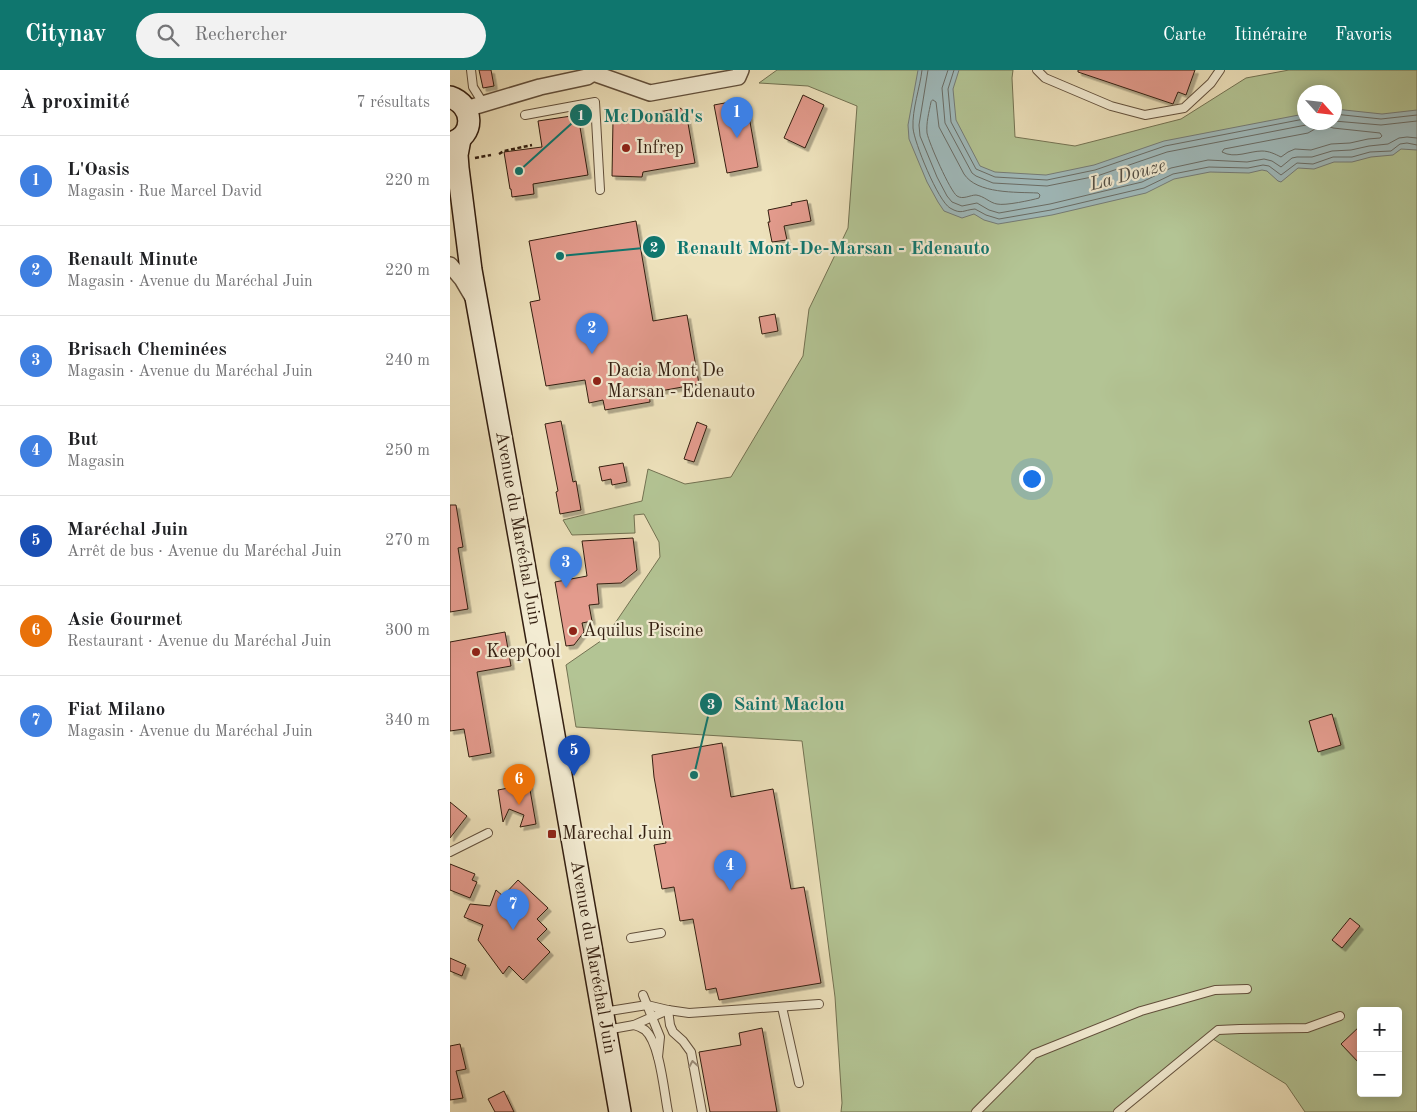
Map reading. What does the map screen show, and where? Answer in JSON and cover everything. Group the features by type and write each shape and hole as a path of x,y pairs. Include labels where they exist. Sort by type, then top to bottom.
{"main road":[{"name":"Avenue du Maréchal Juin","path":"461,100 468,115 468,128 455,141 471,270"},
{"name":"Avenue du Maréchal Juin","path":"450,187 478,304 620,1112"}],"street":[{"path":"461,100 522,92 589,72 650,93 738,77 741,70"},
{"path":"450,265 462,279 478,304"}],"lane":[{"path":"461,100 473,87 470,70"},
{"path":"1037,70 1046,78 1111,106 1145,116 1184,108 1211,83 1220,70"},
{"path":"525,115 595,102 600,190"},
{"path":"450,852 488,833"},
{"path":"631,938 661,933"},
{"path":"976,1112 1034,1054 1141,1011 1215,990 1247,990"},
{"path":"643,995 660,1037 658,1057"},
{"path":"604,1021 647,1005 689,1013 819,1004"},
{"path":"782,1007 800,1083"},
{"path":"634,1025 668,1010"},
{"path":"668,1010 673,1032 691,1052 702,1112"},
{"path":"1118,1112 1218,1030 1307,1028 1340,1016"},
{"path":"604,1021 634,1025 647,1033 658,1057 668,1112"}],"path":[{"path":"499,154 504,151 532,145"},
{"path":"470,159 490,155"}],"green space":[{"path":"777,70 1013,70 1015,137 1075,146 1181,119 1246,78 1289,70 1417,70 1417,1112 1305,1112 1286,1084 1213,1039 1114,1112 841,1112 835,997 802,741 576,727 566,665 605,638 660,557 659,542 644,514 634,515 635,533 572,535 563,520 642,501 648,469 685,484 731,477 803,356 809,309 848,228 857,106 808,86 759,83"}],"water":[{"name":"La Douze","path":"918,70 959,70 953,89 956,120 980,166 995,172 1046,175 1094,165 1164,141 1297,115 1297,130 1342,130 1342,110 1382,114 1417,110 1417,150 1401,149 1393,155 1371,157 1352,162 1334,162 1314,169 1298,168 1281,182 1267,171 1262,170 1249,173 1210,172 1174,179 1146,193 1052,215 998,224 984,220 974,214 962,218 944,211 927,182 909,139 908,125"}],"building":[{"path":"479,70 491,70 494,86 483,88"},
{"path":"1078,70 1195,70 1186,95 1178,92 1173,104 1078,72"},
{"path":"803,95 824,105 805,148 784,138"},
{"path":"730,102 731,108 747,105 758,167 727,173 714,105"},
{"path":"680,108 686,112 695,163 643,172 642,177 612,176 613,120 648,121 648,114"},
{"path":"578,115 588,175 533,184 534,194 512,197 504,152 542,147 538,121"},
{"path":"807,200 811,221 784,226 787,240 772,242 768,210"},
{"path":"636,221 653,321 687,315 699,384 649,393 650,402 605,410 603,400 589,403 585,380 546,386 530,302 540,300 529,241"},
{"path":"775,314 778,331 762,334 759,317"},
{"path":"561,421 573,482 576,481 581,510 560,514 556,492 558,491 545,424"},
{"path":"697,422 707,426 694,462 684,459"},
{"path":"623,463 627,482 612,485 611,479 602,481 599,467"},
{"path":"450,505 456,505 463,547 458,548 468,609 450,612"},
{"path":"633,538 637,570 621,583 597,584 599,604 589,605 592,621 582,623 584,632 574,645 566,646 555,582 587,576 582,541"},
{"path":"505,632 511,666 477,672 491,753 469,757 464,729 450,731 450,642"},
{"path":"1332,714 1341,745 1318,752 1309,721"},
{"path":"722,743 731,797 773,789 791,889 804,887 821,983 719,1000 716,988 706,990 693,919 680,921 674,887 662,889 654,845 666,843 652,755"},
{"path":"529,784 536,824 520,827 524,815 509,809 503,822 498,790"},
{"path":"450,802 467,816 450,838"},
{"path":"450,864 475,874 472,880 477,882 470,898 450,890"},
{"path":"518,880 548,908 537,919 547,929 537,939 550,952 523,980 509,966 503,974 478,940 483,925 464,917 470,904 490,906 496,890 503,896"},
{"path":"1350,918 1360,926 1342,948 1332,940"},
{"path":"450,958 466,965 462,976 450,971"},
{"path":"762,1028 777,1112 710,1112 699,1052 741,1045 739,1033"},
{"path":"1357,1029 1357,1061 1341,1044"},
{"path":"460,1044 466,1069 456,1071 463,1098 450,1100 450,1046"},
{"path":"504,1091 514,1112 495,1112 488,1099"}],"place":[{"name":"L'Oasis","path":"737,138"},
{"name":"Infrep","path":"626,148"},
{"name":"McDonald's","path":"519,171"},
{"name":"Renault Mont-De-Marsan - Edenauto","path":"560,256"},
{"name":"Renault Minute","path":"592,354"},
{"name":"Dacia Mont De Marsan - Edenauto","path":"597,381"},
{"name":"Brisach Cheminées","path":"566,588"},
{"name":"Aquilus Piscine","path":"573,631"},
{"name":"KeepCool","path":"476,652"},
{"name":"Saint Maclou","path":"694,775"},
{"name":"Maréchal Juin","path":"574,776"},
{"name":"Asie Gourmet","path":"519,805"},
{"name":"Marechal Juin","path":"552,834"},
{"name":"But","path":"730,891"},
{"name":"Fiat Milano","path":"513,930"}]}
